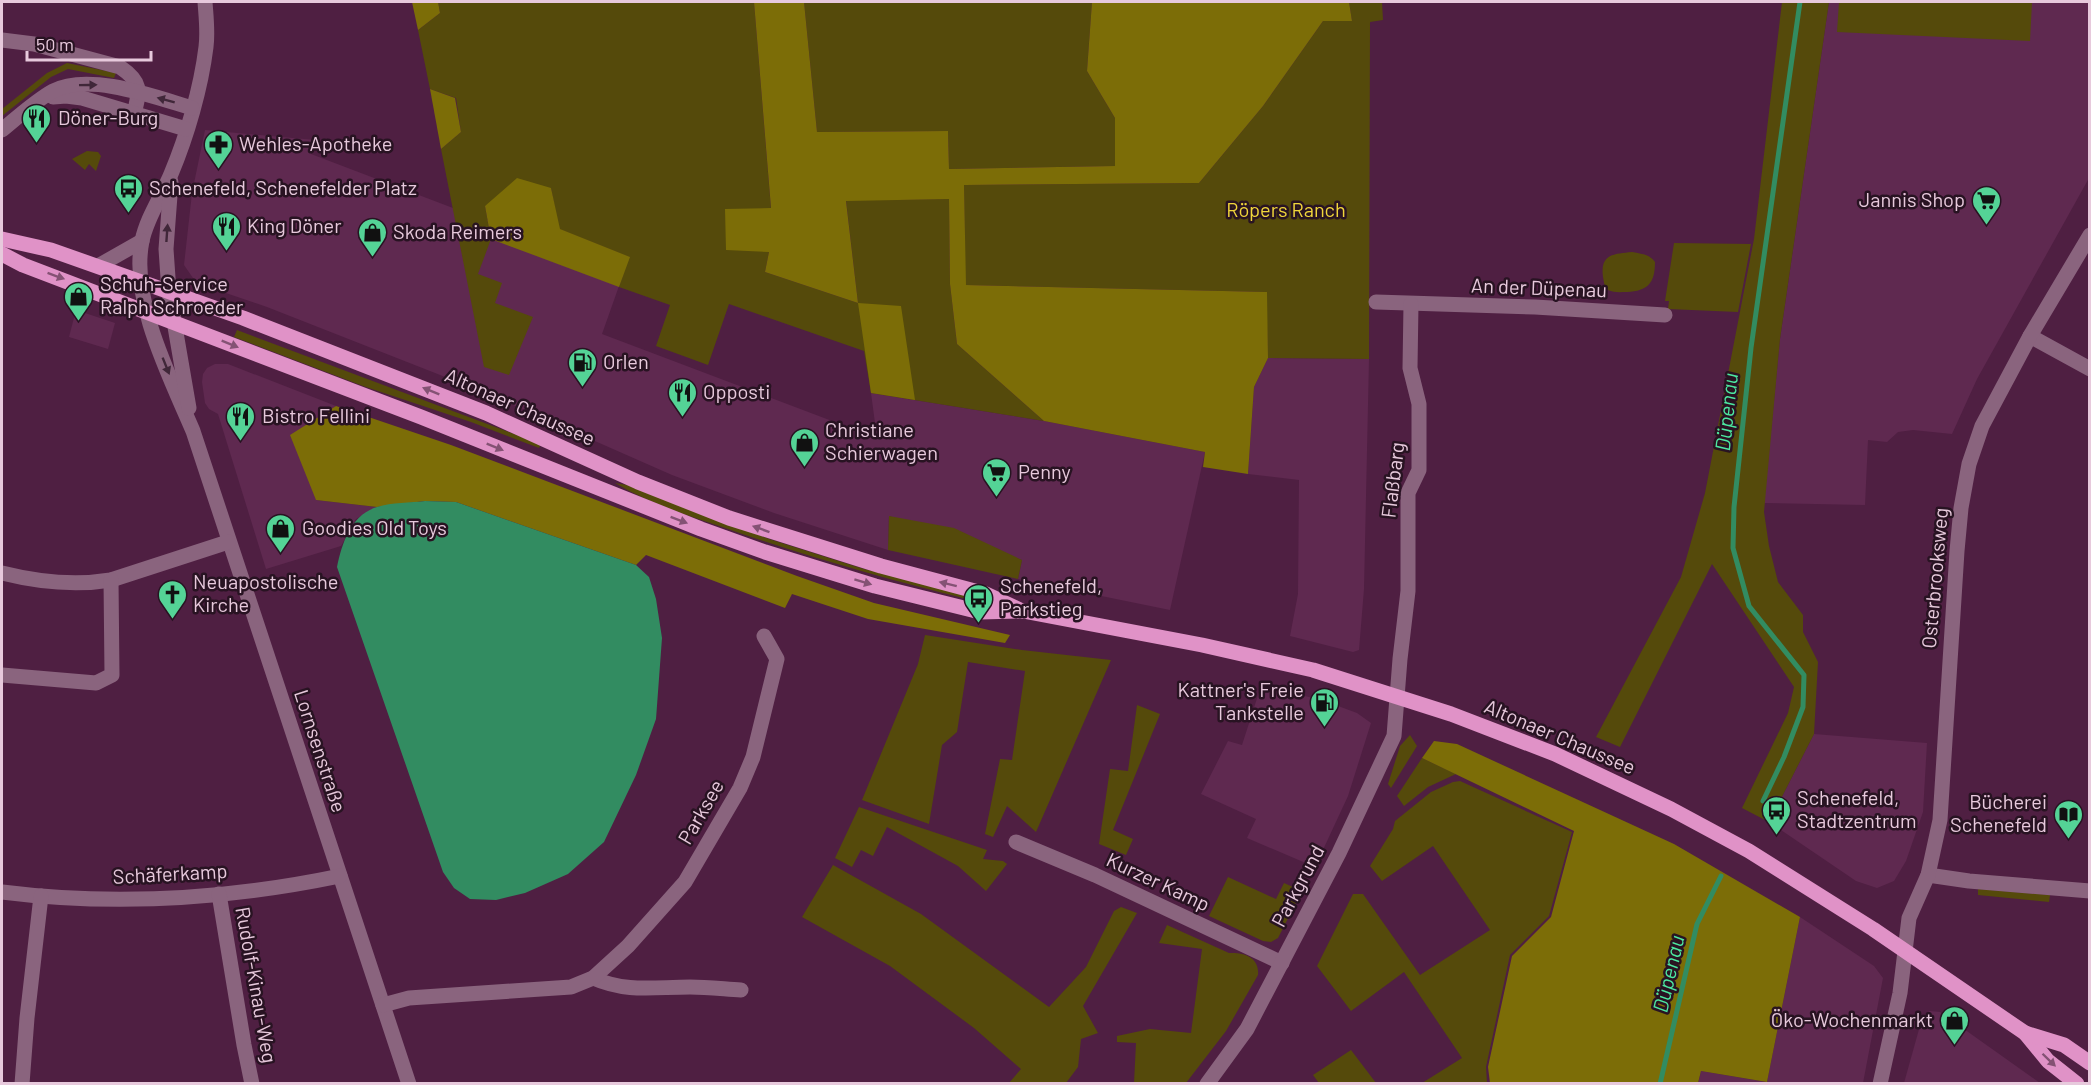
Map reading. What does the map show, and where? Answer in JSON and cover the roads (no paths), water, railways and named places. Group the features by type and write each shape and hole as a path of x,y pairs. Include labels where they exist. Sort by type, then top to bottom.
{"main road":[{"name":"Altonaer Chaussee","path":"2,239 51,250 141,281 486,413 691,503 829,551 987,594 1023,611"},
{"name":"Altonaer Chaussee","path":"2,254 23,265 421,417 635,504 765,552 875,586 980,612 1023,611 1278,661 1398,696 1555,754 1671,809 1749,851 1905,949 2025,1034 2048,1061 2077,1083"},
{"name":"Altonaer Chaussee","path":"2025,1034 2064,1045 2090,1063"}],"street":[{"path":"172,174 200,82 206,45 205,2"},
{"path":"2,40 34,44 120,67 131,75 138,85 139,93 134,114"},
{"path":"2,130 54,90 91,84 139,93 192,108"},
{"path":"39,101 66,96 186,129"},
{"name":"Lornsenstraße","path":"172,174 149,220 142,241 141,281 146,311 158,348 193,431 409,1083"},
{"name":"Lornsenstraße","path":"172,174 166,249 169,292 193,431"},
{"name":"Osterbrooksweg","path":"1880,1083 1900,993 1909,918 1928,876 1940,820 1961,508 1970,464 1982,426 2030,336 2090,235"},
{"path":"98,266 142,241"},
{"path":"146,311 169,292"},
{"path":"1376,302 1411,304"},
{"name":"An der Düpenau","path":"1411,304 1665,315"},
{"name":"Flaßbarg","path":"1398,696 1408,591 1408,493 1419,470 1419,404 1410,368 1411,304"},
{"path":"2030,336 2090,369"},
{"path":"2,573 51,582 92,583 111,580 228,542"},
{"path":"2,675 96,683 112,675 111,580"},
{"name":"Parksee","path":"383,1005 409,998 571,987 594,978 628,946 685,882 740,788 756,747 777,659 764,636"},
{"name":"Parkgrund","path":"1208,1083 1247,1029 1356,820 1394,736 1398,696"},
{"name":"Kurzer Kamp","path":"1016,842 1095,875 1282,963"},
{"name":"Schäferkamp","path":"2,892 41,896 132,898 219,894 307,883 340,876"},
{"path":"1928,876 2090,891"},
{"name":"Rudolf-Kinau-Weg","path":"219,894 252,1083"},
{"path":"22,1083 41,896"},
{"path":"594,978 626,989 693,987 741,990"}],"waterway":[{"name":"Düpenau","path":"1763,801 1784,757 1803,707 1804,675 1749,606 1733,548 1734,507 1751,348 1800,2"},
{"name":"Düpenau","path":"1660,1084 1697,924 1721,876"}],"place":[{"name":"Döner-Burg","path":"37,144"},
{"name":"Wehles-Apotheke","path":"218,170"},
{"name":"Schenefeld, Schenefelder Platz","path":"128,214"},
{"name":"Jannis Shop","path":"1986,226"},
{"name":"King Döner","path":"226,252"},
{"name":"Skoda Reimers","path":"372,258"},
{"name":"Schuh-Service Ralph Schroeder","path":"79,322"},
{"name":"Orlen","path":"582,388"},
{"name":"Opposti","path":"682,418"},
{"name":"Bistro Fellini","path":"241,442"},
{"name":"Christiane Schierwagen","path":"804,468"},
{"name":"Penny","path":"997,498"},
{"name":"Goodies Old Toys","path":"281,554"},
{"name":"Neuapostolische Kirche","path":"172,620"},
{"name":"Schenefeld, Parkstieg","path":"979,624"},
{"name":"Kattner's Freie Tankstelle","path":"1325,728"},
{"name":"Schenefeld, Stadtzentrum","path":"1776,836"},
{"name":"Bücherei Schenefeld","path":"2068,840"},
{"name":"Öko-Wochenmarkt","path":"1954,1046"}],"park label":[{"name":"Röpers Ranch","path":"1286,210"}]}
